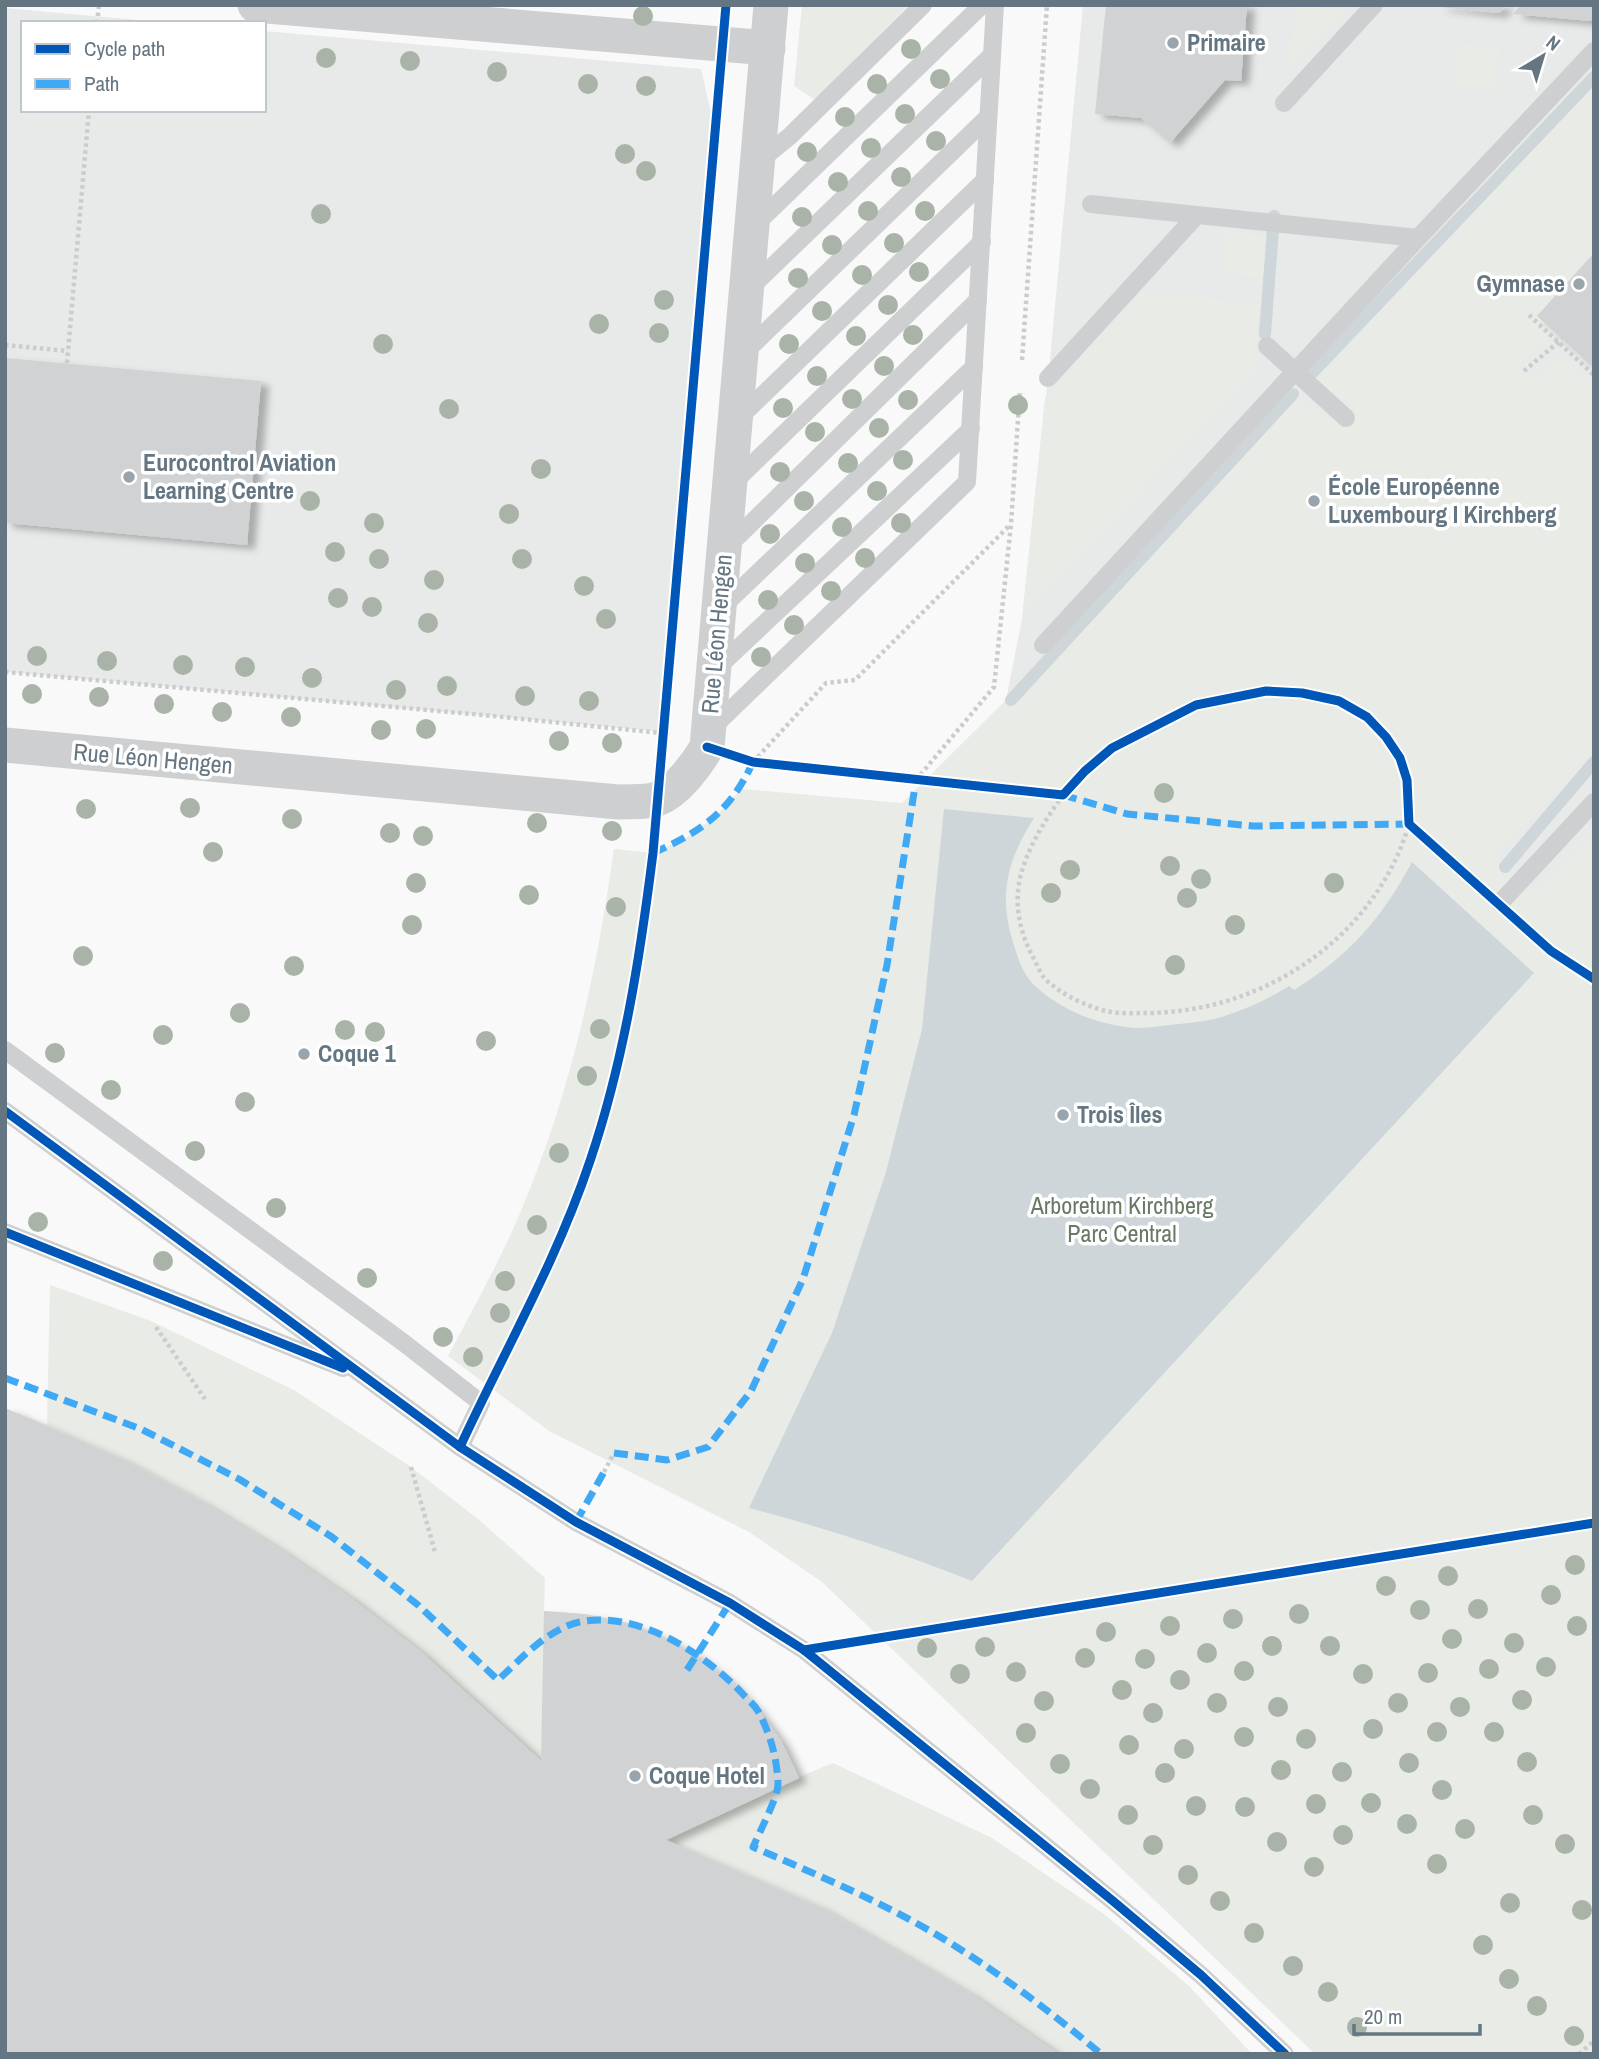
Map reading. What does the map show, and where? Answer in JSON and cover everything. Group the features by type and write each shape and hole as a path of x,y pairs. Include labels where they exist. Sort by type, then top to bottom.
{"street":[{"path":"256,5 768,48"},
{"name":"Rue Léon Hengen","path":"5,746 618,802 658,799 677,785 696,766 707,739 771,5"}],"lane":[{"path":"758,162 790,136 923,5"},
{"path":"752,227 982,5"},
{"path":"707,739 967,482 995,5"},
{"path":"1284,103 1374,5"},
{"path":"1043,645 1594,51"},
{"path":"746,292 992,55"},
{"path":"740,357 988,117"},
{"path":"735,421 985,180"},
{"path":"1091,204 1418,238"},
{"path":"1048,378 1197,215"},
{"path":"730,486 982,242"},
{"path":"724,551 978,300"},
{"path":"1267,346 1346,418"},
{"path":"719,610 974,367"},
{"path":"713,672 971,429"},
{"path":"1500,903 1594,802"},
{"path":"5,1050 404,1343 481,1403 460,1447"},
{"path":"5,1111 460,1447 576,1522 730,1603 804,1650 1143,1925 1285,2054"},
{"path":"5,1232 367,1378"}],"path":[{"path":"1021,371 1047,5"},
{"path":"67,363 89,112"},
{"path":"1530,315 1560,340 1594,375"},
{"path":"1524,371 1560,340"},
{"path":"5,345 68,351"},
{"path":"916,780 994,687 1020,385"},
{"path":"753,762 826,683 855,680 1010,524"},
{"path":"5,672 664,732 707,739"},
{"path":"1063,795 1047,817 1021,875 1018,900 1020,929 1044,978 1085,1004 1112,1012 1166,1013 1191,1010 1245,996 1293,973 1341,936 1376,894 1392,872 1409,824"},
{"path":"151,1321 205,1399"},
{"path":"604,1472 614,1453"},
{"path":"411,1467 435,1552"},
{"path":"1579,2054 1594,2041"}],"shaded area":[{"name":"École Européenne Luxembourg I Kirchberg","path":"1083,5 1594,5 1594,940 1505,867 1435,800 1006,700 1022,619 1050,360"},
{"path":"5,8 149,21 21,21 21,112 266,112 266,31 701,69 716,134 664,732 5,672"},
{"path":"944,809 1034,818 1012,861 1006,891 1008,922 1018,958 1030,981 1057,1003 1083,1016 1110,1024 1137,1028 1204,1021 1243,1009 1289,986 1294,990 1331,964 1362,934 1389,901 1412,862 1534,973 972,1581 862,1541 749,1508 832,1333 886,1172 922,1029"}],"green space":[{"path":"802,5 909,5 815,100 794,86"},
{"path":"1295,5 1350,10 1288,67"},
{"path":"1457,43 1501,47 1496,92 1452,88"},
{"name":"Arboretum Kirchberg Parc Central","path":"1594,85 1594,253 1537,315 1556,333 1519,365 1533,378 1560,354 1594,385 1594,750 1495,857 1534,891 1594,829 1594,2054 1315,2054 822,1582 749,1532 549,1431 448,1356 510,1236 552,1128 589,991 614,849 653,853 686,838 716,816 741,789 902,803 1006,700 1297,398 1340,426 1356,408 1315,381"},
{"path":"1224,233 1267,236 1265,278 1221,274"},
{"path":"1141,292 1260,304 1254,372 1022,619 1045,398"},
{"path":"50,1285 151,1321 294,1390 411,1467 478,1519 545,1578 544,1611 624,1622 654,1632 706,1661 749,1701 767,1724 799,1777 833,1763 992,1838 1104,1914 1189,1986 1252,2054 5,2054 5,1408 47,1425"}],"building":[{"name":"Primaire","path":"1106,5 1247,5 1241,81 1225,80 1170,143 1141,118 1095,114"},
{"path":"1440,5 1506,5 1499,13"},
{"path":"1521,5 1594,5 1594,18 1590,21 1513,14"},
{"name":"Gymnase","path":"1594,253 1594,368 1537,316"},
{"name":"Eurocontrol Aviation Learning Centre","path":"5,358 261,381 247,545 5,523"},
{"path":"5,1408 124,1460 202,1502 278,1548 351,1598 421,1652 541,1761 544,1611 584,1614 624,1622 662,1636 697,1655 729,1680 757,1709 781,1741 799,1778 666,1840 822,1908 971,1994 1058,2054 5,2054"}],"waterway":[{"path":"1313,372 1594,77"},
{"path":"1265,334 1274,216"},
{"path":"1011,700 1293,394"},
{"path":"1505,867 1594,762"}],"marked path":[{"path":"653,853 686,837 713,818 735,794 753,762"},
{"path":"614,1453 667,1460 708,1447 751,1391 803,1279 854,1115 887,965 916,780"},
{"path":"1063,795 1127,814 1253,826 1409,824"},
{"path":"5,1378 141,1429 239,1479 332,1537 418,1605 498,1680 548,1636 572,1624 585,1621 628,1623 670,1639 689,1650 725,1677 752,1703 769,1737 778,1783 772,1805 753,1847 856,1893 931,1931 1011,1984 1101,2054"},
{"path":"576,1522 604,1472"},
{"path":"687,1670 730,1603"}],"cycle path":[{"path":"460,1447 546,1270 577,1198 602,1123 629,1009 653,853 726,5"},
{"path":"707,747 753,762 1063,795 1112,748 1196,705 1266,691 1302,693 1339,701 1367,717 1386,737 1400,758 1407,780 1409,824 1551,951 1594,979"},
{"path":"5,1111 460,1447 576,1522 730,1603 804,1650 1113,1901 1201,1975 1285,2054"},
{"path":"5,1232 343,1368"},
{"path":"804,1650 1594,1523"}],"place":[{"name":"Primaire","path":"1173,43"},
{"name":"Gymnase","path":"1579,284"},
{"name":"Eurocontrol Aviation Learning Centre","path":"129,477"},
{"name":"École Européenne Luxembourg I Kirchberg","path":"1314,501"},
{"name":"Coque 1","path":"304,1054"},
{"name":"Trois Îles","path":"1063,1115"},
{"name":"Coque Hotel","path":"635,1776"}]}
